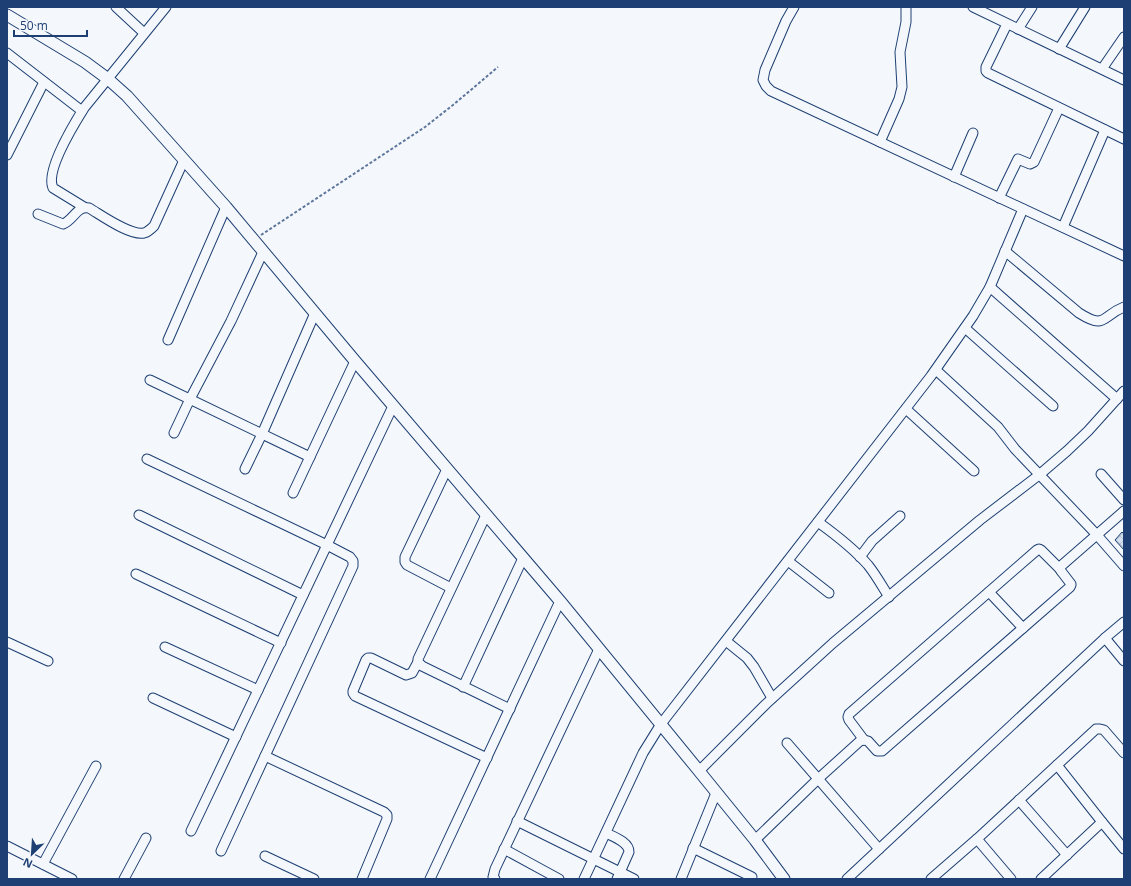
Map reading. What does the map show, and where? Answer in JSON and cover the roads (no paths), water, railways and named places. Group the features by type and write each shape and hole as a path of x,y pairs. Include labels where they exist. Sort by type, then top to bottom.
{"street":[{"path":"116,7 144,33"},
{"path":"166,7 82,111 73,125 59,154 52,175 51,184 53,188 122,228 134,233 142,234 148,232 154,226 184,160"},
{"path":"794,7 786,21 764,70 763,80 771,91 1062,227 1123,253"},
{"path":"880,142 899,99 902,87 900,52 906,22 906,7"},
{"path":"974,7 1124,80"},
{"path":"1018,29 1032,7"},
{"path":"1059,49 1085,7"},
{"path":"7,15 85,62 108,79 127,96 226,207 355,362 560,602 755,840 784,879"},
{"path":"1007,24 986,67 986,71 988,73 1124,139"},
{"path":"1102,69 1124,37"},
{"path":"7,53 82,111"},
{"path":"7,155 44,82"},
{"path":"999,198 1018,159 1030,164 1034,162 1059,108"},
{"path":"1062,227 1105,130"},
{"path":"954,177 973,133"},
{"path":"38,214 63,224 69,222 79,210 84,207"},
{"path":"168,340 226,207"},
{"path":"584,879 643,753 661,724 936,370 965,328 990,287 1023,209"},
{"path":"1005,251 1079,313 1090,320 1096,322 1101,321 1124,307"},
{"path":"174,433 231,321 263,252"},
{"path":"990,287 1116,399"},
{"path":"245,469 315,313"},
{"path":"965,328 1053,406"},
{"path":"293,493 355,362"},
{"path":"936,370 998,427 1015,449 1097,535 1124,566"},
{"path":"150,380 310,457"},
{"path":"699,771 772,698 833,643 980,520 1039,475 1067,451 1088,431 1124,391"},
{"path":"191,832 393,406"},
{"path":"906,409 974,471"},
{"path":"147,459 327,545 350,557 353,561 353,566 221,851"},
{"path":"447,469 405,557 405,562 407,565 451,588"},
{"path":"1101,474 1124,500"},
{"path":"1060,569 1061,566 1124,511"},
{"path":"139,515 304,595"},
{"path":"486,515 419,655 418,662 412,673 406,675 371,658 368,658 352,691 356,696 487,758"},
{"path":"860,557 872,541 900,516"},
{"path":"818,522 833,532 860,557 890,596"},
{"path":"1037,550 1041,550 1060,569 1072,585 1023,628 882,751 878,751 864,740 849,720 849,714 1037,550"},
{"path":"463,687 523,558"},
{"path":"788,561 829,593"},
{"path":"136,574 281,643"},
{"path":"989,592 1023,628"},
{"path":"430,879 560,602"},
{"path":"847,879 1124,622"},
{"path":"1105,638 1124,662"},
{"path":"726,641 747,658 772,698"},
{"path":"7,642 48,661"},
{"path":"165,647 258,690"},
{"path":"495,879 493,877 493,873 599,649"},
{"path":"418,662 422,666 463,687 510,709"},
{"path":"153,698 236,738"},
{"path":"936,877 1096,729 1104,730 1124,753"},
{"path":"755,840 818,779 860,741 864,740"},
{"path":"787,743 879,849"},
{"path":"265,756 384,812 387,815 387,819 362,879"},
{"path":"1057,765 1124,849"},
{"path":"43,864 96,766"},
{"path":"681,879 716,793"},
{"path":"1019,800 1067,855"},
{"path":"517,821 594,859 618,876 634,879"},
{"path":"1041,879 1102,822"},
{"path":"606,833 626,844 629,848 629,852 618,876"},
{"path":"124,879 146,838"},
{"path":"977,839 1011,879"},
{"path":"7,846 72,879"},
{"path":"693,848 752,877"},
{"path":"504,849 559,879"},
{"path":"265,856 314,879"}]}
